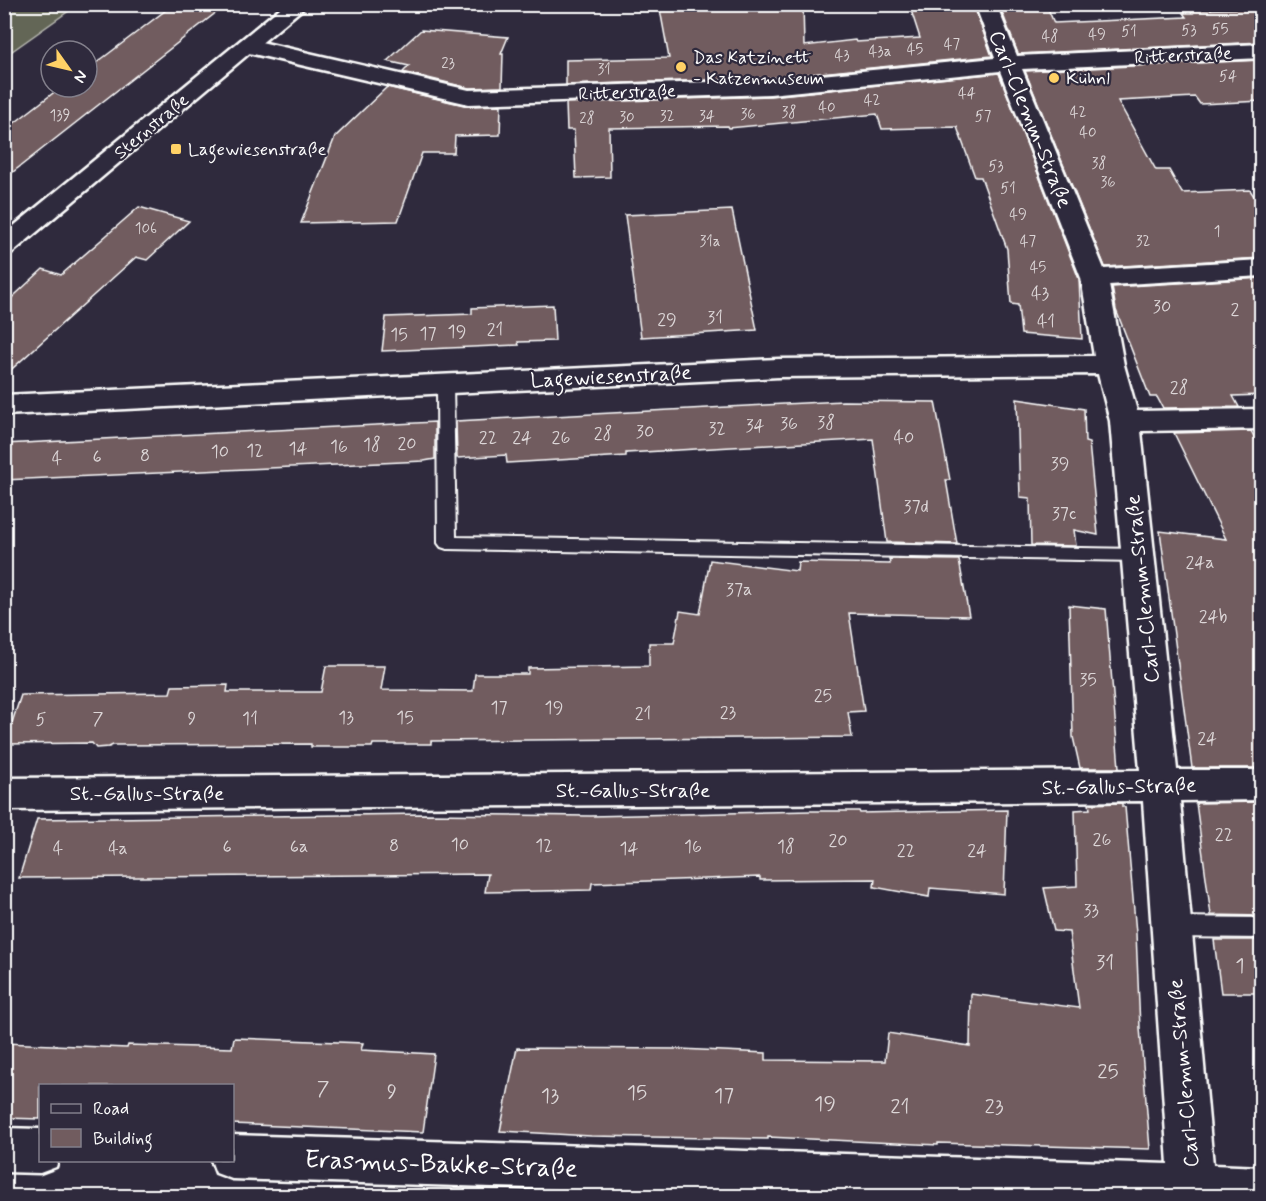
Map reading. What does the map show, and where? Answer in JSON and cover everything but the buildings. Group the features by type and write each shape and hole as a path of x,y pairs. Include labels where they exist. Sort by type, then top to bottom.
{"street":[{"name":"Sternstraße","path":"4,247 298,4"},
{"name":"Carl-Clemm-Straße","path":"985,4 1094,278 1110,365 1125,421 1160,786 1193,1192"},
{"name":"Ritterstraße","path":"248,46 470,97 770,87 1010,63 1262,51"},
{"path":"1094,278 1262,268"},
{"name":"Lagewiesenstraße","path":"4,405 779,368 1110,365"},
{"path":"1125,421 1262,418"},
{"name":"St.-Gallus-Straße","path":"4,794 1262,785"},
{"path":"4,1150 39,1151"},
{"name":"Erasmus-Bakke-Straße","path":"234,1157 1193,1192 1262,1189"}],"lane":[{"path":"445,385 447,543 1138,555"},
{"path":"1171,927 1262,928"}],"green space":[{"path":"5,4 77,4 77,5 5,56"}],"place":[{"name":"Das Katzinett - Katzenmuseum","path":"681,67"},
{"name":"Kühnl","path":"1054,78"},
{"name":"Lagewiesenstraße","path":"176,149"}]}
